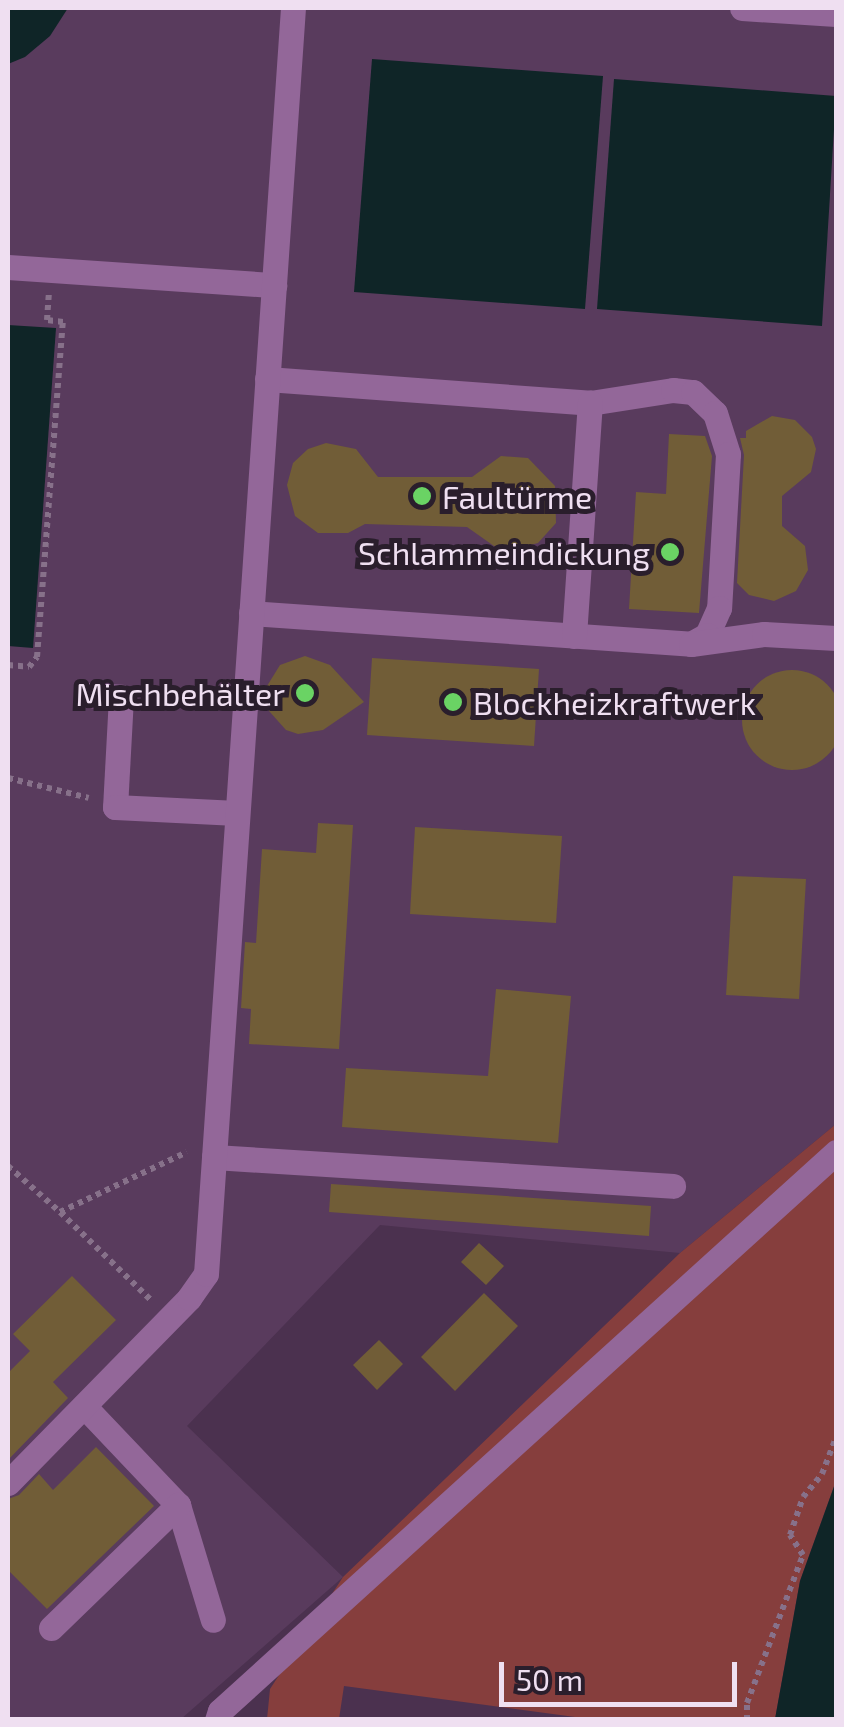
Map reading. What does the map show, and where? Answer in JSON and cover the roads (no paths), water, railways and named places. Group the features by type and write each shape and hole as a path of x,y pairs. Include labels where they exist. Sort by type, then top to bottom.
{"lane":[{"path":"8,1482 206,1274 293,8"},
{"path":"742,8 836,14"},
{"path":"8,267 274,285"},
{"path":"267,380 590,402 672,390 693,392 715,412 728,454 718,608 708,635 692,644"},
{"path":"574,636 590,402"},
{"path":"251,612 692,644 764,634 836,638"},
{"path":"86,695 121,697 115,807 237,812"},
{"path":"214,1148 673,1186"},
{"path":"217,1720 220,1711 262,1672 836,1152"},
{"path":"84,1406 178,1505 213,1620"},
{"path":"51,1628 178,1505"}],"place":[{"name":"Faultürme","path":"422,496"},
{"name":"Schlammeindickung","path":"670,552"},
{"name":"Mischbehälter","path":"305,693"},
{"name":"Blockheizkraftwerk","path":"453,702"}]}
